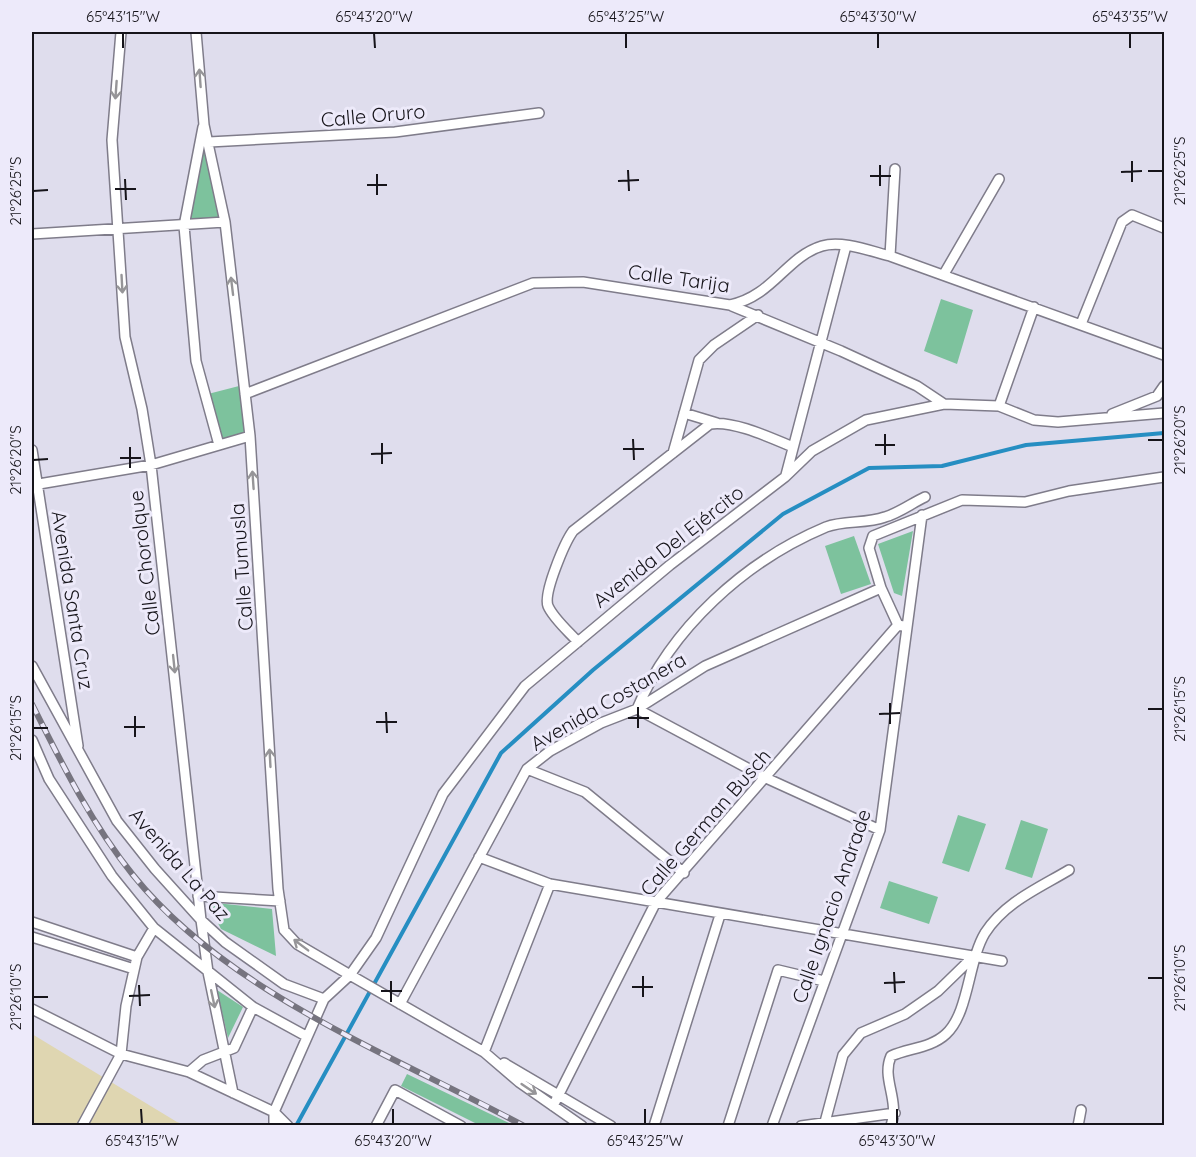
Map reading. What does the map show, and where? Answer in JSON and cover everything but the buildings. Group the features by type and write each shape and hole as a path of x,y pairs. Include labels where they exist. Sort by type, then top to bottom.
{"street":[{"name":"Calle Chorolque","path":"121,32 112,140 125,337 142,409 151,465 201,920 208,972 233,1093"},
{"path":"196,32 204,125 184,226 196,361 219,445"},
{"name":"Calle Oruro","path":"209,142 395,132 539,112"},
{"name":"Calle Tumusla","path":"204,125 225,222 250,436 280,901 284,930 297,944 350,975"},
{"path":"890,256 895,169"},
{"path":"944,274 999,179"},
{"path":"1081,324 1122,222 1132,215 1164,228"},
{"path":"32,234 225,222"},
{"name":"Calle Tarija","path":"245,394 533,283 583,282 730,305 747,302 765,291 804,255 822,246 846,246 890,256 1164,355"},
{"path":"785,477 846,246"},
{"path":"730,305 758,315 917,386 944,404"},
{"path":"999,406 1034,307"},
{"path":"673,453 699,360 714,345 758,315"},
{"path":"1102,419 1157,396 1164,386"},
{"name":"Avenida Del Ejército","path":"350,975 376,938 443,794 525,686 670,565 785,477 812,451 866,420 944,404 999,406 1034,420 1058,422 1164,412"},
{"path":"684,413 757,432 793,447"},
{"path":"578,642 548,605 547,595 566,542 573,531 710,424 717,423"},
{"path":"34,485 151,465 250,436"},
{"name":"Avenida Santa Cruz","path":"32,450 34,485 80,755"},
{"path":"903,626 881,588 869,548 873,536 922,514 962,500 1025,502 1069,491 1164,477"},
{"path":"880,830 766,778 637,709 648,683 697,615 764,560 828,526 884,518 926,497"},
{"name":"Calle Ignacio Andrade","path":"772,1125 880,830 903,626 922,514"},
{"name":"Avenida Costanera","path":"400,1004 527,769 550,751 591,728 637,709 705,666 881,588"},
{"name":"Calle German Busch","path":"553,1106 656,902 903,626"},
{"name":"Avenida La Paz","path":"32,666 117,821 201,920 225,942 284,984 324,999"},
{"path":"32,740 50,779 112,876 154,928 253,1007 306,1036"},
{"path":"527,769 585,792 684,873"},
{"path":"479,857 550,884 720,915 1002,961"},
{"path":"891,1125 895,1113 893,1093 886,1068 891,1056 928,1045 946,1034 957,1019 975,955 985,933 1014,902 1069,870"},
{"path":"484,1052 550,884"},
{"path":"198,896 280,901"},
{"path":"654,1125 720,915"},
{"path":"32,922 137,957"},
{"path":"82,1125 115,1069 121,1054 126,1006 137,957 154,928"},
{"path":"32,937 134,969"},
{"path":"825,1122 843,1055 861,1033 905,1014 938,991 975,955"},
{"path":"728,1125 778,970 824,981"},
{"path":"274,1125 274,1112 324,999 350,975 611,1125"},
{"path":"189,1072 203,1060 234,1048 253,1007"},
{"path":"32,1009 121,1054 189,1072 274,1112 288,1125"},
{"path":"484,1052 519,1082 582,1125"},
{"path":"376,1125 395,1090 460,1125"},
{"path":"1078,1125 1081,1110"},
{"path":"801,1125 895,1113"}],"green space":[{"path":"205,135 222,219 188,222"},
{"path":"941,299 973,310 957,364 924,351"},
{"path":"239,386 246,433 222,441 208,394"},
{"path":"913,531 902,596 894,593 878,544"},
{"path":"854,536 871,584 841,594 825,546"},
{"path":"958,815 986,824 969,872 942,863"},
{"path":"1021,820 1048,829 1032,878 1005,869"},
{"path":"889,881 938,897 929,924 880,908"},
{"path":"207,902 272,909 276,956 221,929"},
{"path":"217,990 243,1007 228,1038"},
{"path":"407,1074 511,1124 479,1125 401,1086"}],"sand":[{"path":"32,1034 177,1122 186,1125 32,1125"}],"waterway":[{"path":"296,1126 501,753 593,670 783,514 869,468 942,466 1026,445 1164,433"}],"railway":[{"path":"32,704 90,814 133,875 172,917 216,954 264,988 315,1018 524,1126"}]}
